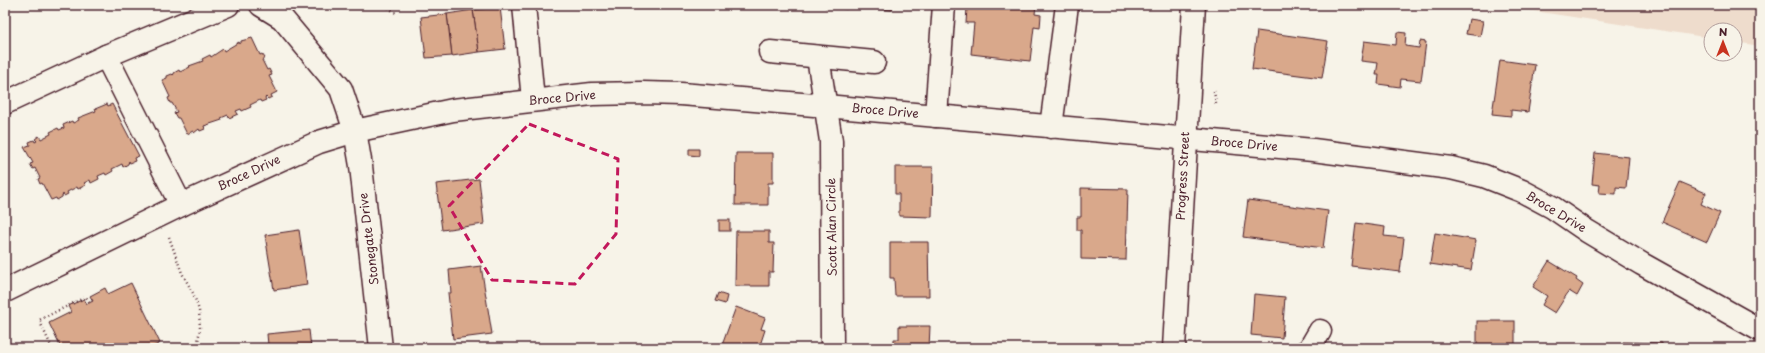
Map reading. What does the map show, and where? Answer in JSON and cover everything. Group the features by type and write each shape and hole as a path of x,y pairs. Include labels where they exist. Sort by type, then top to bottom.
{"street":[{"path":"5,103 106,56 228,5"},
{"name":"Stonegate Drive","path":"261,5 282,18 341,90 355,131 381,348"},
{"path":"524,5 533,100"},
{"path":"936,116 944,5"},
{"path":"1051,127 1067,5"},
{"name":"Progress Street","path":"1174,348 1194,5"},
{"path":"770,52 874,62"},
{"path":"106,56 181,205"},
{"name":"Scott Alan Circle","path":"818,57 830,141 832,348"},
{"name":"Broce Drive","path":"5,291 181,205 313,144 355,131 453,110 592,94 643,93 681,94 826,106 1313,150 1451,168 1495,180 1522,191 1552,207 1642,264 1760,330"}],"path":[{"path":"385,5 397,14"},
{"path":"168,233 182,272 193,293 199,310 200,328 197,348"},
{"path":"52,348 39,320 86,297 90,303"}],"highlighted area":[{"path":"529,124 618,159 616,234 575,284 492,280 449,206"}],"shaded area":[{"path":"1526,5 1760,5 1760,46 1743,43 1743,22 1703,22 1703,37 1527,10"}],"building":[{"path":"825,5 848,5 847,9 825,7"},
{"path":"870,5 870,8 847,6"},
{"path":"870,5 893,5 892,10 870,8"},
{"path":"978,5 1036,5 1035,14 1041,15 1040,28 1034,27 1030,61 971,54 974,23 966,23 967,8 978,8"},
{"path":"500,7 505,49 479,52 473,10"},
{"path":"473,10 479,52 452,56 447,14"},
{"path":"447,14 452,56 426,58 421,17"},
{"path":"1469,19 1483,21 1480,36 1466,34"},
{"path":"1257,31 1328,41 1322,78 1252,69"},
{"path":"1397,32 1406,33 1405,46 1419,48 1420,41 1426,42 1421,81 1401,79 1400,87 1378,84 1379,75 1376,75 1378,63 1361,61 1364,41 1396,45"},
{"path":"252,38 260,55 262,54 265,58 262,60 267,70 269,69 272,75 269,76 277,92 271,95 272,97 268,99 266,97 266,100 261,102 260,100 250,105 251,107 242,111 241,109 236,111 238,114 229,118 228,115 221,118 222,120 204,126 205,129 200,131 199,129 194,133 193,131 187,134 179,118 177,118 174,113 177,112 172,103 170,103 168,98 170,97 162,80 167,78 167,76 173,75 179,70 180,72 190,67 189,66 203,61 202,59 210,55 211,57 223,49 224,51 239,42 240,44 241,41"},
{"path":"1500,60 1535,65 1528,112 1511,110 1511,116 1492,114"},
{"path":"107,104 108,106 112,104 139,156 134,158 135,161 130,163 129,161 128,164 123,167 122,164 112,169 113,171 106,175 105,173 98,176 99,179 91,183 90,180 84,183 86,185 78,189 77,187 67,192 68,194 64,196 63,194 62,197 57,200 56,198 51,200 42,183 40,184 38,179 40,178 35,168 33,169 30,164 33,163 24,147 30,145 29,142 34,140 35,142 37,141 35,139 39,136 41,139 51,134 50,132 58,128 59,130 64,128 63,125 72,121 73,123 79,120 78,118 96,111 95,109"},
{"path":"689,149 699,149 699,156 689,155"},
{"path":"736,153 773,153 773,183 768,183 768,205 735,205"},
{"path":"1595,153 1629,157 1626,188 1616,187 1616,194 1599,193 1600,185 1592,184"},
{"path":"895,167 933,167 932,217 899,216 899,194 895,194"},
{"path":"479,179 484,224 442,230 436,184"},
{"path":"1680,182 1706,193 1701,204 1720,213 1707,242 1662,222"},
{"path":"1081,188 1128,189 1126,260 1081,259 1081,230 1077,230 1077,217 1081,217"},
{"path":"1248,200 1328,211 1323,248 1243,237"},
{"path":"719,220 730,220 730,231 719,231"},
{"path":"1356,223 1385,227 1384,236 1404,238 1400,272 1351,266"},
{"path":"299,230 307,285 274,290 265,235"},
{"path":"736,231 769,231 769,243 774,243 773,272 769,272 769,286 735,286"},
{"path":"1435,233 1476,240 1471,270 1430,264"},
{"path":"890,242 928,242 929,296 895,296 894,278 890,278"},
{"path":"1549,261 1577,278 1576,280 1583,285 1577,296 1569,291 1555,313 1542,305 1547,296 1533,287"},
{"path":"481,266 492,334 453,339 448,293 451,293 449,270"},
{"path":"131,283 160,343 150,348 61,348 49,323 71,312 68,306 84,299 87,304 93,301 90,296 105,288 108,294"},
{"path":"718,293 727,296 725,304 715,301"},
{"path":"1254,294 1285,297 1282,338 1251,335"},
{"path":"736,307 765,318 761,329 765,330 759,348 721,348"},
{"path":"1477,321 1515,321 1515,348 1477,348"},
{"path":"899,326 930,326 929,348 894,348 894,339 899,339"},
{"path":"309,330 311,348 278,348 277,345 268,345 267,334"},
{"path":"1623,342 1662,343 1662,348 1623,348"}]}
